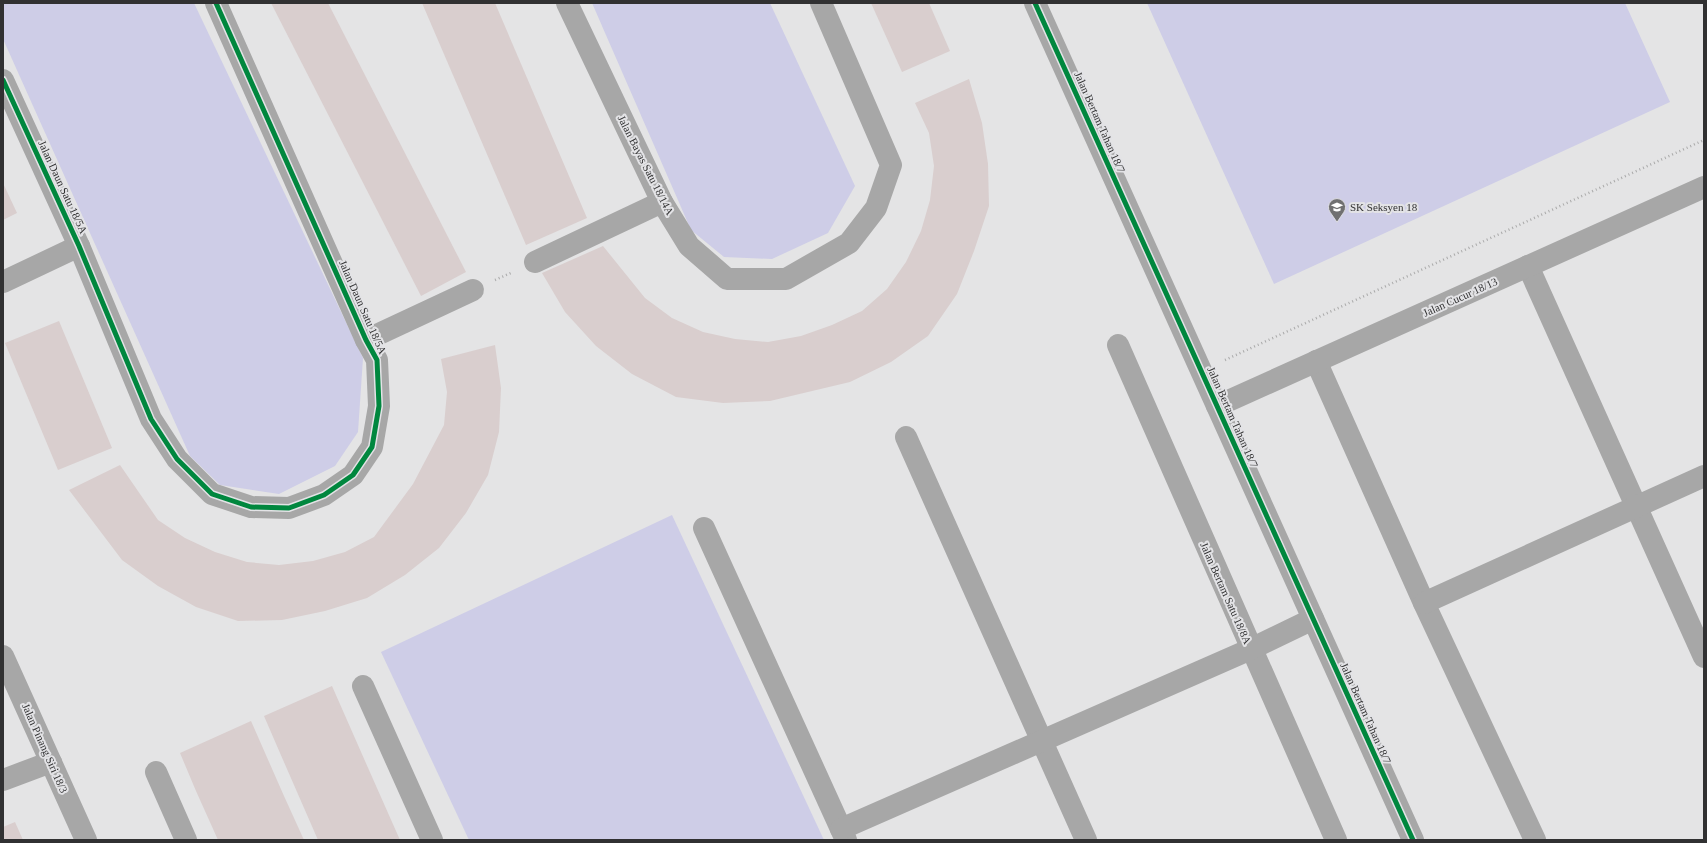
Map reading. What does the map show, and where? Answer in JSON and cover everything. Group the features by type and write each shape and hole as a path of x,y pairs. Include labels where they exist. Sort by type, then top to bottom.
{"street":[{"name":"Jalan Daun Satu 18/5A","path":"3,80 80,246 151,419 177,460 212,494 251,507 289,508 324,495 353,475 372,447 378,406 377,360 366,340 216,3"},
{"name":"Jalan Bayas Satu 18/14A","path":"567,3 662,202 689,246 727,279 786,279 849,243 876,208 891,164 821,3"},
{"name":"Jalan Bertam Tahan 18/7","path":"1035,3 1413,840"},
{"name":"Jalan Cucur 18/13","path":"1217,406 1704,187"},
{"path":"535,262 662,202"},
{"path":"3,282 80,246"},
{"path":"1528,266 1704,657"},
{"path":"366,340 474,290"},
{"name":"Jalan Bertam Satu 18/8A","path":"1118,344 1336,840"},
{"path":"1316,361 1424,603 1535,840"},
{"path":"906,437 1086,840"},
{"path":"1424,603 1704,476"},
{"path":"704,528 844,834 1042,741 1251,649 1313,619"},
{"name":"Jalan Pinang Siri 18/3","path":"3,656 86,840"},
{"path":"363,686 432,840"},
{"path":"3,780 51,762"},
{"path":"156,772 186,840"}],"path":[{"path":"1201,371 1704,140"},
{"path":"474,290 535,262"}],"shaded area":[{"path":"3,3 194,3 363,358 358,432 335,466 279,494 220,485 190,456 3,39"},
{"path":"592,3 770,3 855,186 828,233 772,259 724,257 691,230"},
{"name":"SK Seksyen 18","path":"1147,3 1625,3 1670,102 1274,284"},
{"path":"672,515 824,840 469,840 381,652"}],"building":[{"path":"271,3 328,3 466,272 421,296"},
{"path":"422,3 495,3 587,218 526,245"},
{"path":"871,3 929,3 950,51 902,72"},
{"path":"969,79 982,123 988,164 989,206 974,251 957,294 928,336 891,362 850,382 770,401 723,403 676,397 632,374 596,346 565,312 542,273 603,246 645,298 672,318 703,332 735,339 768,342 801,336 832,325 862,311 887,289 906,262 921,231 930,200 934,166 929,133 915,103"},
{"path":"3,183 17,213 3,220"},
{"path":"59,321 112,448 58,470 5,343"},
{"path":"495,345 501,388 499,432 488,475 466,513 439,548 405,575 367,598 325,611 282,620 238,621 196,607 158,586 122,560 69,490 120,465 158,520 185,538 215,552 247,562 279,565 313,561 345,552 374,537 413,484 444,425 447,392 441,359"},
{"path":"332,686 400,840 318,840 264,716"},
{"path":"251,721 304,840 218,840 196,791 180,753"},
{"path":"15,822 23,840 3,840 3,827"}],"cycle path":[{"path":"3,80 79,246 151,419 177,459 212,494 251,507 289,508 324,495 353,475 372,447 379,406 377,360 366,340 216,3"},
{"path":"1035,3 1413,840"}],"place":[{"name":"SK Seksyen 18","path":"1337,222"}]}
